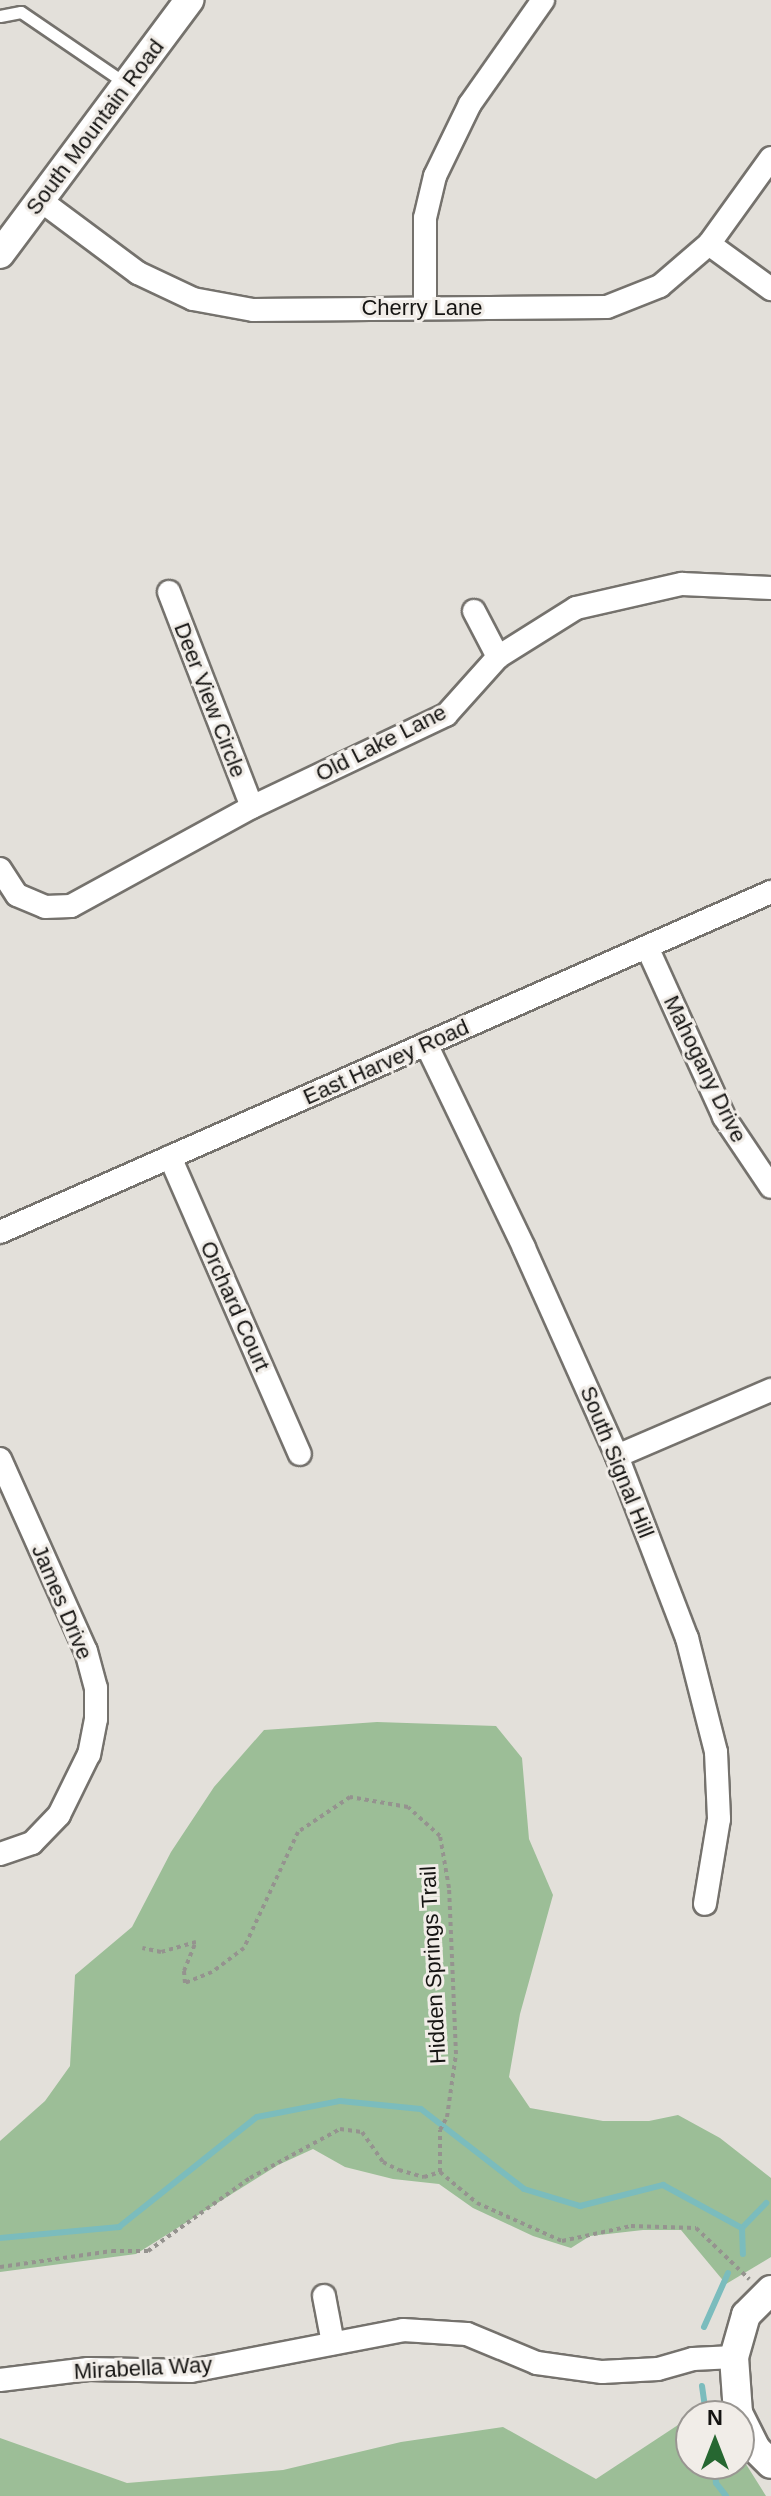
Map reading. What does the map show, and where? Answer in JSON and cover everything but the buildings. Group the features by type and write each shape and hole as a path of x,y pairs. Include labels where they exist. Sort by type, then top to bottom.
{"street":[{"name":"South Mountain Road","path":"0,254 189,0"},
{"path":"425,308 425,218 435,176 470,104 543,0"},
{"name":"Cherry Lane","path":"40,200 138,273 193,299 253,310 607,307 660,286 709,244 771,158"},
{"path":"709,244 771,289"},
{"name":"Old Lake Lane","path":"0,869 17,895 45,907 71,906 252,807 446,715 498,657 541,628 591,605 682,584 771,588"},
{"name":"Deer View Circle","path":"169,592 252,807"},
{"path":"474,611 498,657"},
{"name":"East Harvey Road","path":"0,1232 771,892"},
{"name":"Mahogany Drive","path":"647,947 724,1117 771,1187"},
{"name":"South Signal Hill","path":"426,1044 524,1248 617,1456 687,1638 716,1752 719,1819 705,1904"},
{"name":"Orchard Court","path":"170,1157 300,1454"},
{"path":"617,1456 771,1390"},
{"name":"James Drive","path":"0,1459 86,1651 96,1688 96,1719 89,1754 59,1815 32,1843 0,1854"},
{"path":"768,2292 746,2315 734,2357 738,2413 756,2449 771,2464"},
{"path":"324,2296 333,2343"},
{"name":"Mirabella Way","path":"0,2380 88,2369 191,2371 403,2330 467,2334 537,2363 602,2372 658,2369 693,2359 734,2357"}],"lane":[{"path":"0,16 21,12 126,83"}],"path":[{"name":"Hidden Springs Trail","path":"142,1948 161,1952 196,1942 184,1971 185,1983 212,1972 244,1948 298,1832 350,1797 408,1807 440,1836 449,1888 456,2054 447,2117 440,2130 440,2172"},
{"path":"0,2267 112,2251 148,2251 252,2177 340,2129 362,2132 383,2162 424,2177 440,2172 477,2203 562,2241 571,2241 586,2233 645,2224 696,2228 768,2292"}],"green space":[{"path":"377,1722 496,1726 522,1758 529,1839 553,1895 520,2014 509,2077 530,2108 603,2121 649,2121 678,2115 720,2138 771,2178 771,2257 726,2284 681,2230 643,2230 590,2236 571,2248 533,2236 473,2208 439,2184 393,2179 345,2167 313,2149 278,2165 136,2254 0,2272 0,2141 45,2101 70,2066 75,1975 132,1927 171,1852 214,1787 264,1730"},
{"path":"503,2427 596,2479 675,2427 675,2480 755,2478 766,2496 0,2496 0,2438 127,2483 283,2470 401,2442"}],"waterway":[{"path":"0,2238 119,2227 257,2117 340,2101 421,2109 524,2189 580,2206 663,2185 742,2228 743,2254"},
{"path":"742,2228 766,2203"},
{"path":"704,2327 728,2273"},
{"path":"702,2386 704,2400"},
{"path":"716,2480 726,2496"}]}
